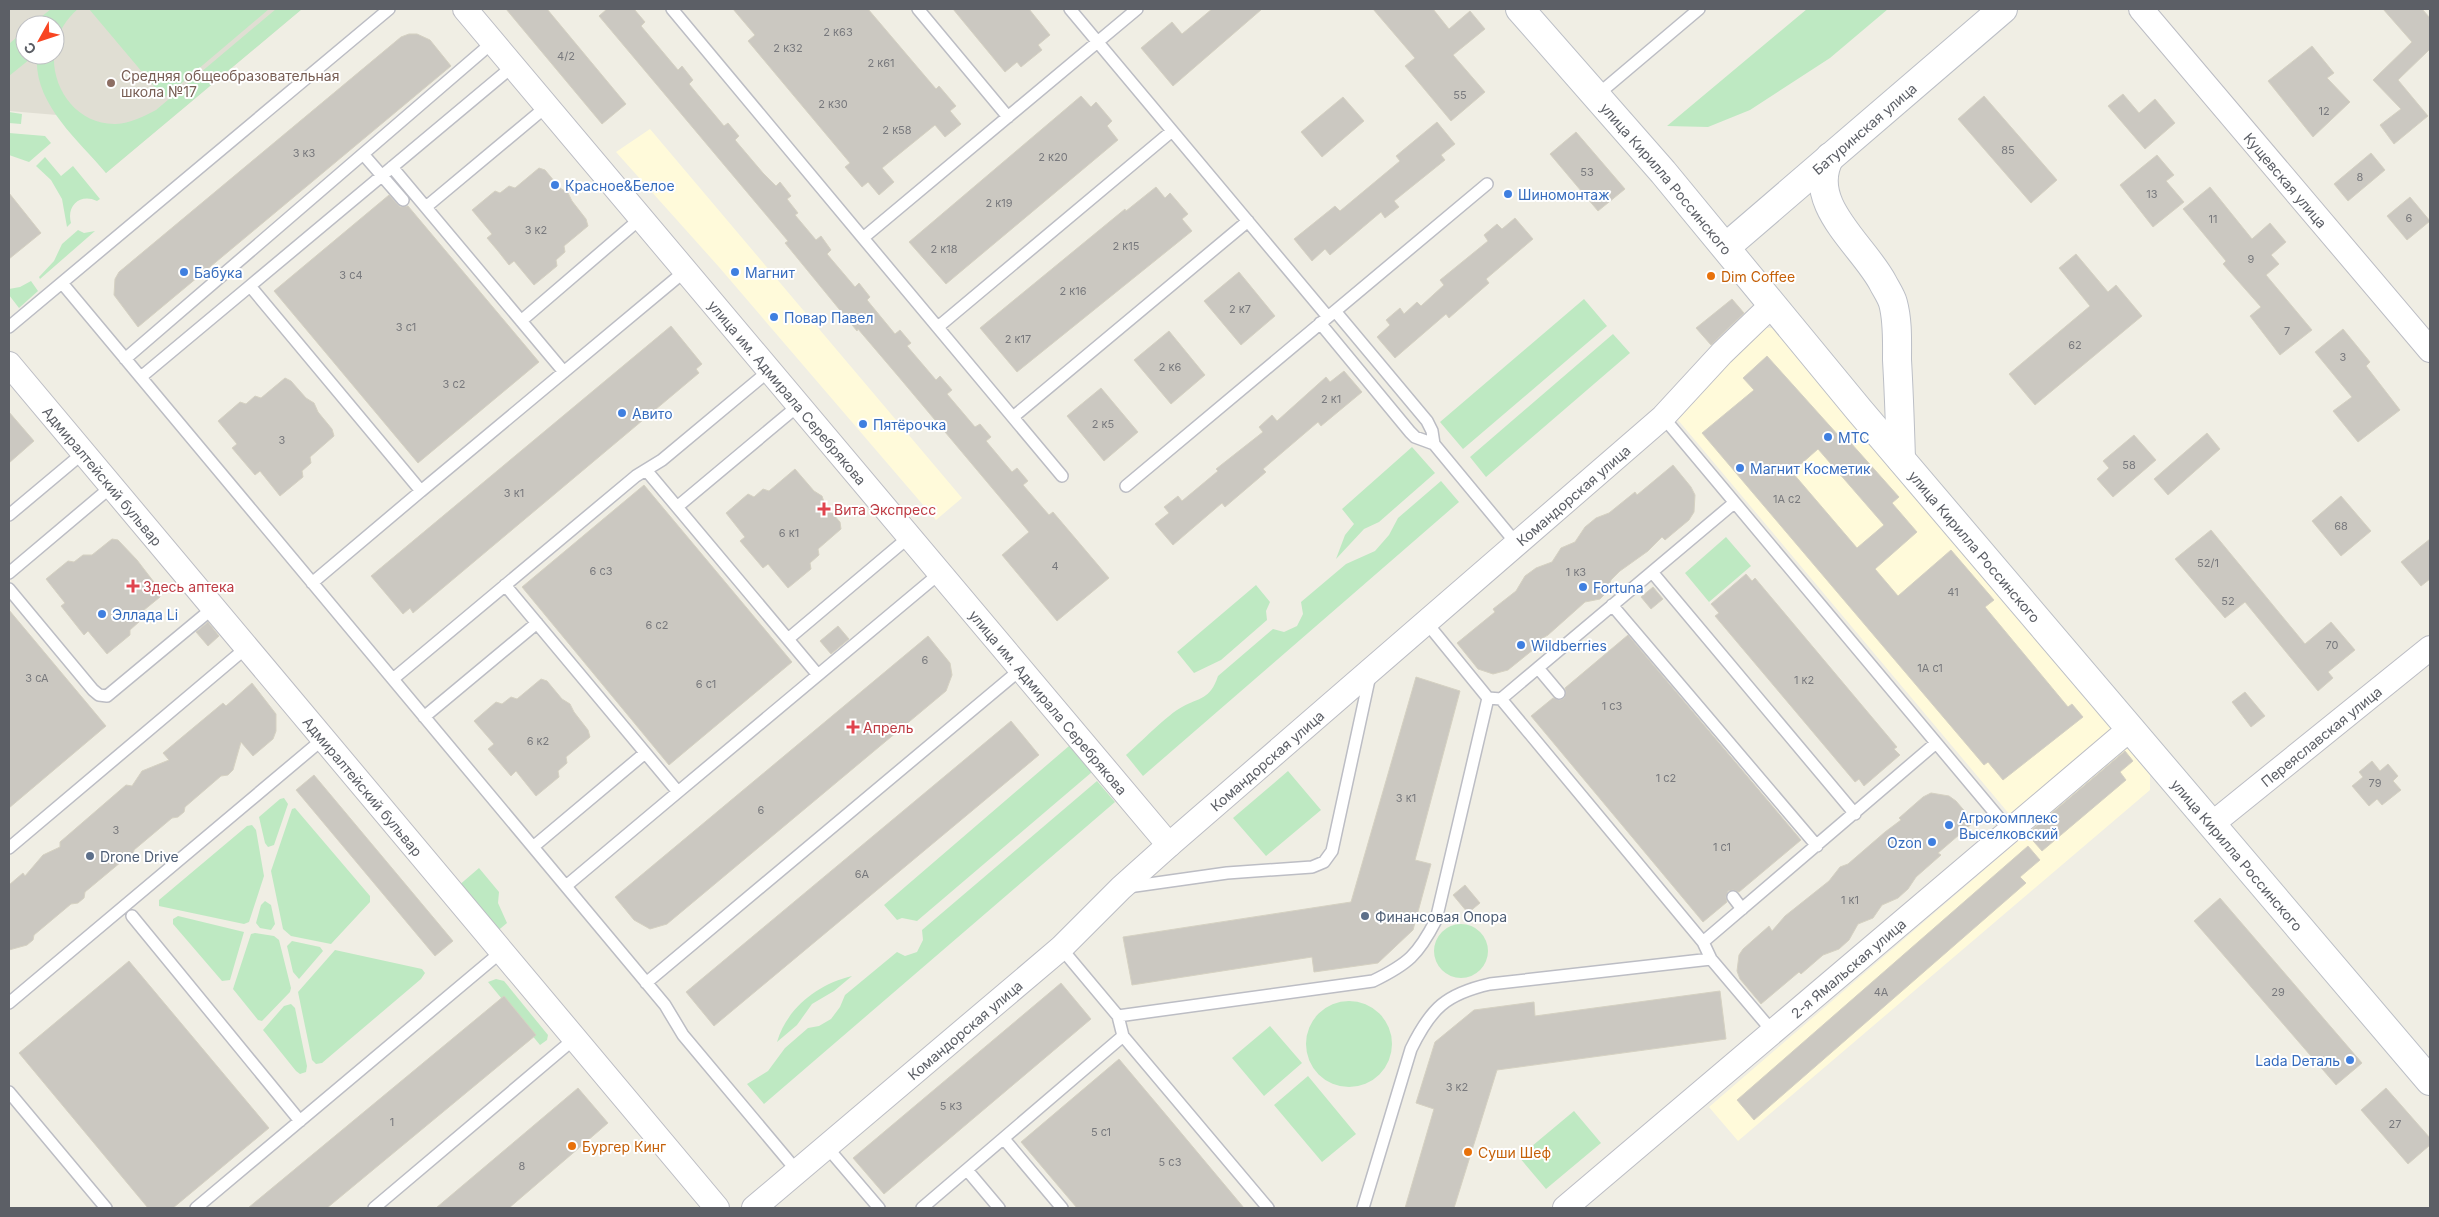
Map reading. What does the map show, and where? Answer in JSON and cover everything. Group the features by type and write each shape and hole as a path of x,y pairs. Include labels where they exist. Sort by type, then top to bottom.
{"main road":[{"name":"улица Кирилла Россинского","path":"1520,9 1726,247 1901,459 2430,1082"},
{"name":"Батуринская улица","path":"1726,247 2003,9"},
{"path":"1830,157 1824,167 1824,189 1832,210 1845,232 1881,280 1893,303 1901,459"}],"street":[{"name":"улица им. Адмирала Серебрякова","path":"465,9 1169,845"},
{"name":"Кущевская улица","path":"2141,9 2430,350"},
{"name":"Командорская улица","path":"754,1208 1061,948 1121,888 1169,845 1371,672 1516,543 1663,417 1722,353 1772,305"},
{"name":"Адмиралтейский бульвар","path":"9,364 717,1208"},
{"name":"Переяславская улица","path":"2212,824 2430,648"},
{"name":"2-я Ямальская улица","path":"1565,1208 2131,728"}],"lane":[{"path":"9,327 389,9"},
{"path":"672,9 1062,476"},
{"path":"918,9 1008,117"},
{"path":"1070,9 1328,317 1427,421 1432,430 1434,444"},
{"path":"863,238 1137,9"},
{"path":"1596,96 1699,9"},
{"path":"125,359 493,42"},
{"path":"141,378 513,66"},
{"path":"426,207 547,106"},
{"path":"938,327 1172,131"},
{"path":"363,154 403,200"},
{"path":"392,167 564,372"},
{"path":"1126,486 1487,184"},
{"path":"521,321 641,218"},
{"path":"1013,417 1248,221"},
{"path":"312,583 686,271"},
{"path":"62,283 665,1005 683,1035 796,1171"},
{"path":"250,286 422,491"},
{"path":"1328,317 1410,432 1415,437 1434,444 1516,543"},
{"path":"393,679 636,476 662,460 770,370"},
{"path":"677,507 799,405"},
{"path":"1663,417 2010,831"},
{"path":"9,515 83,453"},
{"path":"646,470 818,675"},
{"path":"9,573 111,487"},
{"path":"1426,622 1488,698 1501,699 1734,503"},
{"path":"788,639 910,537"},
{"path":"1652,572 1855,814"},
{"path":"566,886 940,573"},
{"path":"505,585 678,792"},
{"path":"9,589 93,690 99,695 107,696 213,608"},
{"path":"1612,605 1817,846"},
{"path":"424,717 537,623"},
{"path":"9,847 246,648"},
{"path":"1538,668 1559,693"},
{"path":"646,983 1021,669"},
{"path":"1121,888 1227,873 1312,867 1324,862 1332,851 1371,672"},
{"path":"1118,1016 1373,981 1400,968 1422,947 1436,920 1488,698"},
{"path":"1501,699 1703,942 1711,959 1773,1032"},
{"path":"9,1003 323,739"},
{"path":"1703,942 1936,743"},
{"path":"533,847 645,753"},
{"path":"1732,897 1742,909"},
{"path":"132,916 300,1121"},
{"path":"1061,948 1118,1016 1123,1036 1268,1208"},
{"path":"196,1208 501,952"},
{"path":"1363,1208 1411,1049 1422,1027 1440,1005 1463,990 1490,984 1711,959"},
{"path":"922,1208 1123,1036"},
{"path":"374,1208 574,1038"},
{"path":"9,1092 106,1208"},
{"path":"1004,1139 1062,1208"},
{"path":"826,1146 879,1208"},
{"path":"967,1170 1000,1208"}],"shaded area":[{"name":"Средняя общеобразовательная школа №17","path":"9,9 302,9 106,173 57,115 9,111"},
{"path":"650,129 962,498 936,520 719,267 616,152"},
{"path":"1759,328 1775,328 2150,775 2150,790 1738,1141 1709,1107 2026,834 1678,420"}],"green space":[{"path":"51,9 78,9 65,24 65,15 44,15"},
{"path":"89,9 269,9 164,98"},
{"path":"276,9 302,9 106,173 70,133 49,104 42,89 38,65 55,65 58,81 70,103 90,119 102,123 116,124 131,121 156,110"},
{"path":"1807,9 1888,9 1830,58 1750,110 1708,127 1667,126"},
{"path":"15,39 15,65 23,65 9,76 9,44"},
{"path":"9,112 22,114 21,124 9,123"},
{"path":"9,133 45,136 51,143 29,162 9,155"},
{"path":"45,157 61,176 73,166 100,199 97,201 85,199 76,202 71,211 71,223 67,227 62,199 51,180 36,166"},
{"path":"78,230 84,233 95,231 40,279 39,277 54,261 62,244"},
{"path":"31,281 38,291 19,308 9,295 9,289 20,287"},
{"path":"1584,299 1607,326 1463,449 1440,422"},
{"path":"1613,334 1630,353 1486,477 1470,457"},
{"path":"1412,447 1435,473 1379,522 1364,529 1336,559 1345,535 1354,524 1342,509"},
{"path":"1441,481 1459,502 1143,776 1126,755 1176,711 1208,694 1212,690 1218,676 1273,629 1284,632 1297,626 1303,614 1301,602 1346,564 1375,551 1389,535 1398,518"},
{"path":"1726,537 1751,566 1709,602 1685,573"},
{"path":"1256,585 1270,602 1266,611 1267,620 1221,660 1194,673 1177,652"},
{"path":"1069,746 1092,772 917,921 902,918 897,920 884,905"},
{"path":"1288,771 1321,810 1266,856 1233,818"},
{"path":"1097,781 1115,802 764,1104 747,1084 768,1071 785,1048 808,1028 819,1026 831,1019 840,1007 845,995 897,952 905,956 917,952 923,940 922,930"},
{"path":"284,798 288,804 274,845 268,847 265,843 259,817 280,799"},
{"path":"295,808 370,896 370,902 331,944 291,936 283,929 271,871 292,809"},
{"path":"252,825 256,830 264,876 249,922 244,924 159,906 159,900 247,826"},
{"path":"479,868 499,892 498,903 507,923 495,933 457,887"},
{"path":"265,901 271,905 275,924 271,930 260,928 256,923 261,905"},
{"path":"178,916 244,932 230,980 222,981 173,924 173,919"},
{"path":"1461,924 1471,926 1480,932 1486,941 1488,951 1486,961 1480,970 1471,976 1461,978 1451,976 1442,970 1436,961 1434,951 1436,941 1442,932 1451,926"},
{"path":"251,934 274,936 279,940 291,988 290,992 262,1021 258,1020 233,989"},
{"path":"292,941 320,947 323,951 299,979 293,972 287,946"},
{"path":"335,950 422,969 425,973 421,979 322,1063 316,1064 312,1060 298,992"},
{"path":"852,976 834,991 812,1004 797,1025 777,1042 788,1018 806,999 827,985"},
{"path":"496,979 504,981 548,1035 547,1040 540,1045 488,982"},
{"path":"1349,1001 1365,1004 1373,1008 1385,1020 1389,1028 1392,1044 1389,1060 1385,1068 1373,1080 1365,1084 1349,1087 1333,1084 1325,1080 1313,1068 1309,1060 1306,1044 1309,1028 1313,1020 1325,1008 1333,1004"},
{"path":"291,1004 295,1008 307,1066 306,1072 300,1074 263,1030 284,1006"},
{"path":"1270,1026 1302,1063 1264,1096 1232,1058"},
{"path":"1308,1076 1356,1134 1322,1162 1274,1105"},
{"path":"1574,1111 1601,1143 1546,1189 1519,1157"}],"building":[{"path":"506,9 547,9 626,104 602,124"},
{"path":"607,9 634,9 645,22 641,26 678,70 682,66 693,80 689,84 724,126 728,123 739,136 735,140 776,186 780,182 791,196 787,199 798,213 795,215 816,240 821,236 831,250 827,254 855,287 859,283 870,297 867,300 895,334 900,330 911,343 907,346 936,380 940,376 952,390 947,394 975,427 980,424 991,437 986,441 1012,472 1017,468 1028,481 1023,485 1049,515 1053,512 1109,578 1057,621 1002,555 1029,532 858,329 857,331 785,243 788,241 599,16"},
{"path":"733,9 868,9 936,89 939,86 956,106 950,111 961,124 945,137 935,125 882,168 894,182 879,195 868,182 862,187 845,167 850,163 748,41 755,35"},
{"path":"953,9 1029,9 1050,35 1038,45 1042,50 1021,67 1017,62 1005,72"},
{"path":"1212,9 1262,9 1173,86 1141,48 1172,22 1182,34"},
{"path":"1373,9 1433,9 1449,29 1470,11 1485,29 1453,55 1485,92 1451,121 1405,66 1415,58"},
{"path":"2383,9 2422,9 2430,18 2430,49 2398,80 2428,116 2394,144 2380,125 2401,109 2373,80 2412,42"},
{"path":"417,34 430,40 451,66 138,327 114,295 115,279 119,272 401,37"},
{"path":"2312,46 2334,73 2327,78 2350,102 2313,137 2268,81"},
{"path":"2123,94 2139,113 2155,99 2175,123 2145,149 2108,106"},
{"path":"1081,96 1091,107 1096,102 1112,121 1107,126 1118,140 946,284 909,242"},
{"path":"1984,96 2057,180 2031,203 1958,119"},
{"path":"1343,97 1364,121 1322,157 1301,132"},
{"path":"1437,122 1455,144 1441,155 1445,160 1394,201 1399,207 1385,218 1381,212 1330,255 1325,249 1312,261 1294,239 1335,206 1340,211 1400,161 1396,156"},
{"path":"1576,132 1625,189 1598,211 1550,154"},
{"path":"2371,153 2385,170 2348,201 2334,184"},
{"path":"2157,155 2174,175 2166,181 2184,202 2153,227 2120,185"},
{"path":"539,168 545,170 560,188 568,193 586,219 588,226 564,246 565,252 556,260 557,266 534,285 514,261 509,265 487,238 492,234 472,210 495,191 500,193 509,186 515,188"},
{"path":"1156,187 1165,198 1170,193 1188,214 1182,219 1192,231 1017,372 980,328 1125,209 1126,211"},
{"path":"2210,187 2252,239 2270,223 2286,242 2271,255 2279,264 2266,275 2312,330 2280,355 2250,316 2261,307 2223,264 2226,261 2183,209"},
{"path":"9,193 41,233 9,259"},
{"path":"389,195 400,207 408,206 539,362 418,463 274,291"},
{"path":"2410,197 2430,221 2407,240 2387,216"},
{"path":"1515,218 1533,239 1486,279 1489,283 1449,318 1446,314 1395,358 1377,337 1390,325 1386,320 1400,308 1404,314 1417,302 1421,306 1444,285 1440,280 1488,241 1484,235 1497,224 1502,229"},
{"path":"2076,254 2108,292 2116,285 2142,316 2035,405 2009,374 2090,306 2059,268"},
{"path":"1239,272 1275,316 1241,345 1204,301"},
{"path":"1732,299 1744,313 1711,345 1696,328"},
{"path":"671,326 702,364 696,369 699,373 413,613 410,608 403,614 371,576"},
{"path":"2343,329 2370,362 2366,366 2400,410 2358,442 2333,411 2352,397 2315,352"},
{"path":"1169,331 1205,375 1171,404 1134,360"},
{"path":"1767,356 1847,445 1850,442 1899,497 1892,503 1917,532 1875,569 1898,596 1951,550 1994,600 1985,607 2068,707 2072,704 2083,717 2003,780 1988,762 1984,765 1702,433 1754,390 1743,378","holes":["1818,449 1884,525 1857,548 1792,472"]},
{"path":"1344,371 1362,392 1321,426 1318,422 1263,469 1266,472 1225,507 1222,503 1173,545 1155,524 1169,513 1164,507 1178,496 1182,501 1218,471 1216,469 1263,432 1259,427 1272,415 1277,421 1326,377 1330,382"},
{"path":"285,378 291,381 306,398 314,403 318,412 332,429 334,436 310,457 311,463 302,471 303,477 280,496 260,471 255,475 232,448 237,444 218,421 240,402 246,404 255,396 261,398"},
{"path":"1101,388 1138,432 1104,461 1067,416"},
{"path":"9,412 34,441 9,463"},
{"path":"2207,433 2220,449 2168,495 2154,479"},
{"path":"2134,435 2156,460 2113,497 2097,479 2109,468 2103,461"},
{"path":"1673,465 1691,487 1695,495 1694,512 1689,520 1665,540 1662,537 1648,551 1620,571 1611,580 1605,594 1600,599 1585,602 1548,635 1531,645 1534,649 1508,670 1493,674 1478,669 1457,643 1495,612 1493,609 1516,591 1525,576 1536,568 1552,562 1561,548 1575,542 1585,527 1596,518 1609,513 1635,492 1637,495"},
{"path":"795,469 814,491 822,496 825,505 840,522 841,529 818,549 819,555 810,563 811,569 788,588 768,564 763,568 740,541 745,537 726,513 748,494 754,497 763,489 769,491"},
{"path":"644,485 792,662 669,765 522,587"},
{"path":"2341,496 2371,531 2341,556 2312,521"},
{"path":"2211,530 2305,644 2331,622 2355,650 2328,672 2333,678 2318,691 2245,602 2225,618 2175,559"},
{"path":"112,539 118,540 137,560 160,590 160,597 138,615 140,621 130,630 130,635 107,654 88,631 84,635 61,606 65,603 46,579 68,561 74,562 83,555 92,555"},
{"path":"2430,539 2430,579 2421,586 2401,562"},
{"path":"1746,574 1752,581 1755,578 1897,747 1894,749 1900,755 1864,786 1859,779 1855,782 1715,616 1719,613 1711,604"},
{"path":"1653,587 1663,599 1651,609 1641,597"},
{"path":"9,610 106,726 9,808"},
{"path":"208,622 219,636 208,646 196,632"},
{"path":"838,626 849,639 831,654 820,641"},
{"path":"1628,635 1801,840 1739,892 1728,891 1727,902 1703,922 1531,716 1553,698 1560,700 1564,698 1565,688"},
{"path":"928,636 950,663 952,675 946,691 667,924 650,929 634,920 615,897"},
{"path":"1416,677 1460,691 1415,860 1431,864 1413,930 1378,963 1314,972 1312,957 1132,985 1123,937 1351,902"},
{"path":"541,679 547,681 562,699 570,704 588,730 590,737 566,757 567,763 558,771 559,777 536,796 516,771 511,776 488,749 494,744 474,721 496,702 502,704 511,697 517,699"},
{"path":"252,683 276,714 276,731 273,739 253,756 241,742 233,770 228,775 221,776 185,807 184,812 178,817 172,818 134,850 133,855 128,860 121,862 85,892 84,898 78,903 71,904 34,935 33,940 27,945 9,950 9,885 23,873 25,876 43,855 60,847 60,842 126,785 132,786 142,771 169,760 163,753 223,703 226,706"},
{"path":"2245,692 2265,716 2251,727 2232,702"},
{"path":"1011,721 1039,755 714,1026 686,992"},
{"path":"2125,751 2133,761 2120,772 2126,780 2042,851 2027,834"},
{"path":"2372,761 2380,771 2388,764 2398,776 2393,781 2401,790 2382,805 2377,799 2369,806 2352,786 2363,777 2359,772"},
{"path":"314,775 453,941 435,956 296,790"},
{"path":"1931,793 1949,796 1956,801 1974,822 1938,853 1941,855 1916,877 1908,889 1898,898 1882,905 1873,918 1858,924 1849,940 1839,949 1823,955 1801,974 1799,972 1761,1004 1740,979 1737,971 1739,955 1743,949 1769,926 1772,931 1785,916 1829,881 1840,867 1848,864 1901,820 1899,818 1923,797"},
{"path":"2028,846 2040,860 2020,877 2026,883 1754,1120 1737,1100"},
{"path":"1465,885 1480,903 1468,913 1453,895"},
{"path":"2220,898 2362,1063 2336,1085 2194,921"},
{"path":"129,961 269,1128 173,1208 148,1208 19,1053"},
{"path":"1061,983 1091,1019 884,1194 853,1158"},
{"path":"1720,991 1726,1039 1497,1070 1454,1208 1405,1208 1434,1109 1416,1103 1435,1042 1474,1010 1534,1002 1535,1016"},
{"path":"504,996 536,1035 327,1208 248,1208"},
{"path":"1119,1059 1244,1208 1077,1208 1021,1142"},
{"path":"578,1088 608,1123 509,1208 436,1208"},
{"path":"2386,1088 2430,1138 2430,1145 2408,1164 2361,1110"}],"place":[{"name":"Средняя общеобразовательная школа №17","path":"111,83"},
{"name":"Красное&Белое","path":"555,185"},
{"name":"Шиномонтаж","path":"1508,194"},
{"name":"Бабука","path":"184,272"},
{"name":"Магнит","path":"735,272"},
{"name":"Dim Coffee","path":"1711,276"},
{"name":"Повар Павел","path":"774,317"},
{"name":"Авито","path":"622,413"},
{"name":"Пятёрочка","path":"863,424"},
{"name":"МТС","path":"1828,437"},
{"name":"Магнит Косметик","path":"1740,468"},
{"name":"Вита Экспресс","path":"824,509"},
{"name":"Здесь аптека","path":"133,586"},
{"name":"Fortuna","path":"1583,587"},
{"name":"Эллада Li","path":"102,614"},
{"name":"Wildberries","path":"1521,645"},
{"name":"Апрель","path":"853,727"},
{"name":"Агрокомплекс Выселковский","path":"1949,825"},
{"name":"Ozon","path":"1932,842"},
{"name":"Drone Drive","path":"90,856"},
{"name":"Финансовая Опора","path":"1365,916"},
{"name":"Lada Dеталь","path":"2350,1060"},
{"name":"Бургер Кинг","path":"572,1146"},
{"name":"Суши Шеф","path":"1468,1152"}]}
